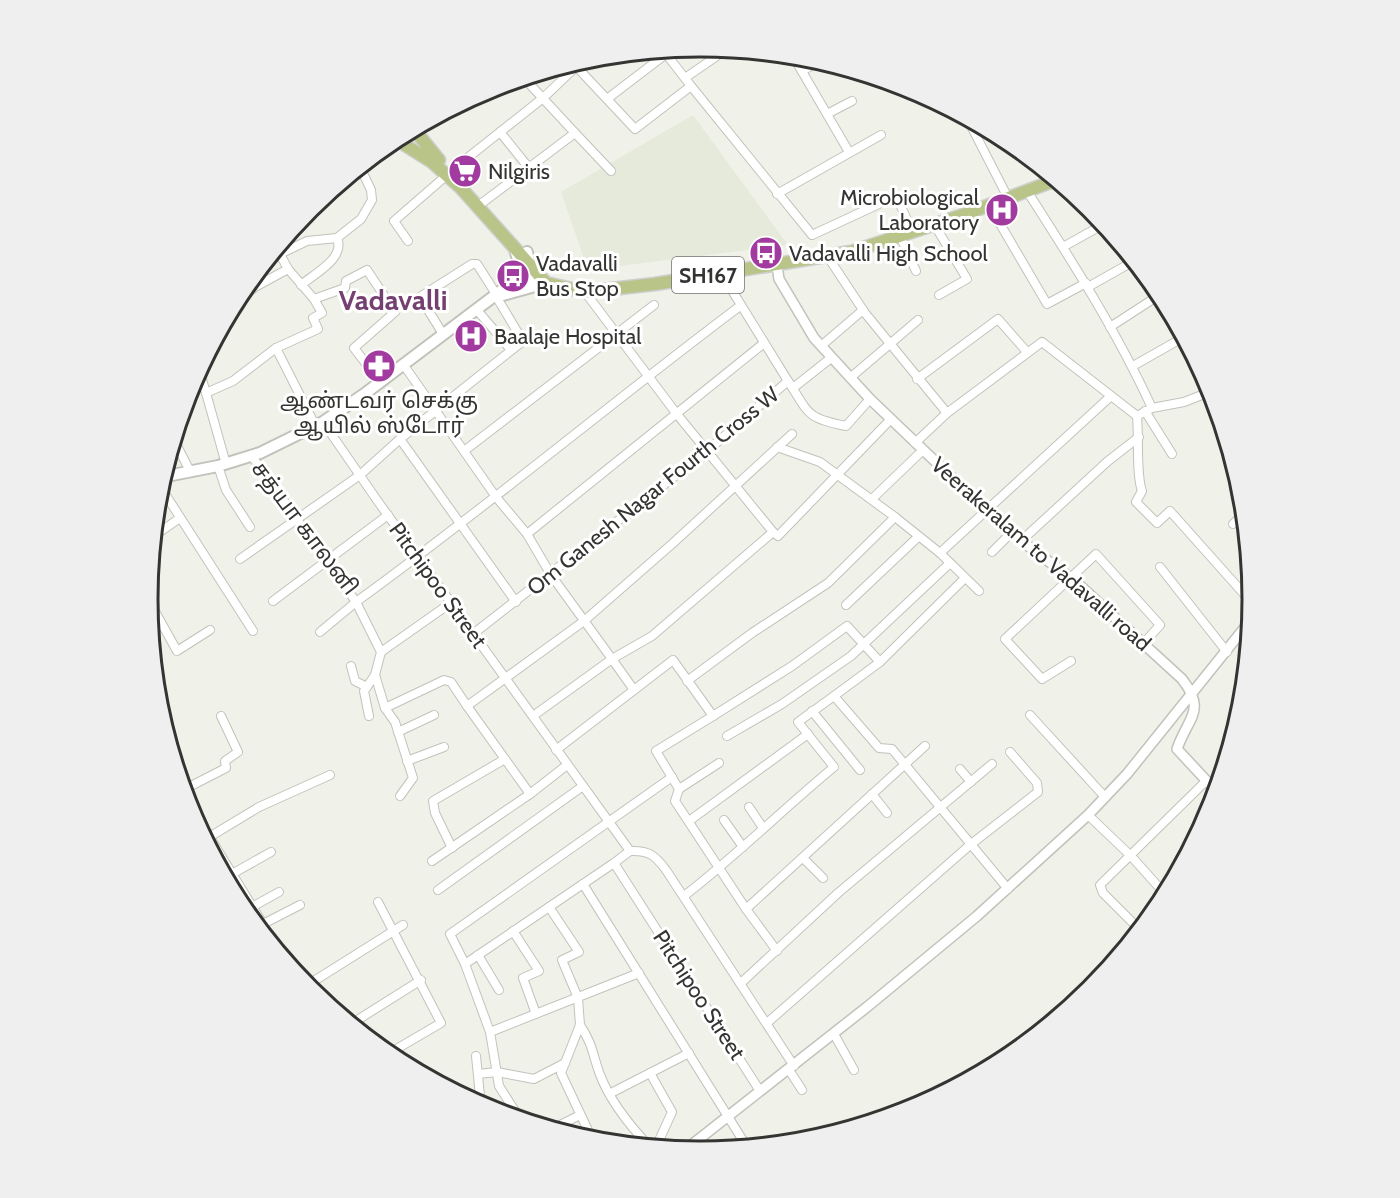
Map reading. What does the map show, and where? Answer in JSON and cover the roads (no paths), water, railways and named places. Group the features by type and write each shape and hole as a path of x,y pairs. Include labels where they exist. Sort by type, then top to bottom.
{"main road":[{"name":"SH167","path":"420,135 436,158 539,274 585,292 776,262 828,257 900,236 1047,183"},
{"name":"SH167","path":"403,145 449,173 482,203 527,252 539,274 592,285 729,269"},
{"name":"SH167","path":"776,262 840,249 910,226 1040,178"},
{"path":"513,246 519,260 518,278"},
{"path":"527,252 539,274"},
{"path":"172,475 222,465 251,456 319,423 380,382 518,278 539,274"},
{"path":"509,292 539,274"},
{"path":"496,296 509,292 539,274"}],"street":[{"path":"685,78 715,57"},
{"path":"669,58 812,235 896,196 910,226"},
{"path":"607,99 655,59"},
{"path":"799,66 849,153"},
{"path":"802,71 808,68"},
{"path":"580,70 635,129 691,86"},
{"path":"408,241 394,221 449,173 543,98 567,73"},
{"path":"530,85 611,171"},
{"path":"827,114 852,101"},
{"path":"500,132 529,168"},
{"path":"974,132 1005,192"},
{"path":"482,203 574,133"},
{"path":"777,194 881,135"},
{"path":"288,248 307,241 337,238 361,219 372,200 371,189 364,174"},
{"path":"1027,191 1087,285 1133,366 1148,410 1172,454"},
{"path":"989,205 1047,304 1126,265"},
{"path":"934,224 967,279 939,295"},
{"path":"1063,247 1095,229"},
{"path":"900,236 916,271"},
{"path":"301,285 337,256 339,245 337,238"},
{"path":"206,393 233,381 276,348 318,330 313,318 322,313 314,299 288,269 281,256"},
{"path":"828,257 863,310 917,379 948,413"},
{"name":"Veerakeralam to Vadavalli road","path":"776,262 779,279 821,346 890,420 1011,533 1068,577 1144,643 1193,692"},
{"path":"240,559 360,476 435,410 523,341 477,264 472,264 420,297 443,334"},
{"path":"258,285 288,269"},
{"name":"Om Ganesh Nagar Fourth Cross W","path":"473,634 707,451 788,381 728,284 729,269"},
{"path":"314,299 345,288 346,281 367,270 395,312 354,348 380,382"},
{"path":"585,292 676,413 778,536 890,420"},
{"path":"1110,327 1152,300"},
{"path":"464,452 654,305"},
{"name":"சத்யா காலனி","path":"251,456 356,602 496,497 740,306"},
{"path":"479,308 511,350"},
{"path":"821,346 863,310"},
{"path":"850,378 918,320"},
{"path":"917,379 998,320 1027,352"},
{"path":"1133,366 1176,341"},
{"path":"872,500 948,413 1042,342 1137,416 1138,480 1142,491 1136,502 1157,523 1170,511 1242,592"},
{"path":"527,534 764,343"},
{"name":"Pitchipoo Street","path":"276,348 319,423 452,602 583,786 606,822 630,851"},
{"path":"793,388 831,358"},
{"path":"403,364 496,497 527,534 551,575 634,690"},
{"path":"788,381 806,412 821,421 846,426 870,399"},
{"path":"203,383 226,490 250,527"},
{"path":"1137,416 1148,410 1184,402 1202,395"},
{"path":"940,553 985,509 1111,396"},
{"path":"468,706 584,621 792,434"},
{"path":"1021,541 1108,461 1139,437"},
{"path":"400,439 516,602"},
{"path":"777,447 820,462 940,553 979,591"},
{"path":"179,450 190,471"},
{"path":"167,498 253,631"},
{"path":"273,601 388,515"},
{"path":"687,681 752,633 828,583 895,517"},
{"path":"163,530 180,518"},
{"path":"1233,524 1236,521"},
{"path":"533,716 612,659 652,636 773,532"},
{"path":"992,552 1011,533"},
{"path":"846,605 918,537"},
{"path":"1071,661 1042,679 1005,639 1068,577 1096,554 1160,626 1144,643"},
{"path":"727,735 782,704 863,645 950,563"},
{"path":"1160,567 1227,652"},
{"path":"684,896 720,869 763,828 834,768 798,722 880,662 965,578"},
{"path":"320,632 356,602 381,652"},
{"path":"369,716 364,691 375,675 381,652 452,602"},
{"path":"159,618 177,651 210,630"},
{"path":"679,789 656,751 792,666 847,626 880,662"},
{"path":"697,1141 834,1034 1008,890 1088,815 1127,774 1241,633"},
{"path":"556,750 673,660 712,716"},
{"path":"351,666 355,681 367,687"},
{"path":"375,675 385,708 398,732 413,778 400,796"},
{"path":"385,708 444,680 451,682 530,794"},
{"path":"1193,692 1196,711 1177,749 1209,784"},
{"path":"834,696 879,748 892,749 1008,890"},
{"path":"812,711 860,771"},
{"path":"398,732 434,715"},
{"path":"1030,715 1105,797"},
{"path":"192,786 226,768 225,761 238,753 221,716"},
{"path":"689,821 808,734"},
{"path":"746,909 804,859 925,746"},
{"path":"407,761 444,747"},
{"path":"766,1023 970,845 1038,792 1037,783 1010,752"},
{"path":"452,848 435,813 433,801 505,759"},
{"path":"719,762 679,789 675,801 746,909 777,951"},
{"path":"741,983 838,893 992,764"},
{"path":"432,861 530,794 567,765"},
{"path":"960,769 971,782"},
{"path":"212,835 259,807 330,775"},
{"path":"512,1107 499,1086 490,1032 465,964 450,934 672,777"},
{"path":"1134,924 1103,893 1100,885 1206,781"},
{"path":"438,890 583,786"},
{"path":"872,794 887,813"},
{"path":"749,807 763,828"},
{"path":"1088,815 1159,887"},
{"path":"724,820 742,847"},
{"path":"465,964 630,851 643,850 654,855 684,896 766,1023 802,1090"},
{"path":"233,873 271,852"},
{"path":"804,859 823,878"},
{"name":"Pitchipoo Street","path":"614,863 760,1091"},
{"path":"583,884 742,1139"},
{"path":"253,906 279,892"},
{"path":"378,902 421,980 441,1023 397,1049"},
{"path":"265,923 300,905"},
{"path":"549,907 579,952 562,960 578,998 580,1024 561,1073 587,1129"},
{"path":"316,981 403,925"},
{"path":"513,931 539,971 523,978 536,1014"},
{"path":"478,955 499,990"},
{"path":"490,1032 639,974"},
{"path":"359,1019 421,980"},
{"path":"580,1024 592,1044 599,1073 633,1129 641,1137"},
{"path":"834,1034 854,1070"},
{"path":"610,1093 689,1053"},
{"path":"476,1056 480,1094"},
{"path":"478,1074 496,1072 534,1079 565,1064"},
{"path":"650,1073 672,1112 659,1139"},
{"path":"563,1124 580,1115"}],"place":[{"name":"Nilgiris","path":"465,171"},
{"name":"Microbiological Laboratory","path":"1002,210"},
{"name":"Vadavalli High School","path":"766,253"},
{"name":"Vadavalli Bus Stop","path":"513,276"},
{"name":"Baalaje Hospital","path":"471,336"},
{"name":"ஆண்டவர் செக்கு ஆயில் ஸ்டோர்","path":"379,366"}],"district":[{"name":"Vadavalli","path":"393,300"}]}
